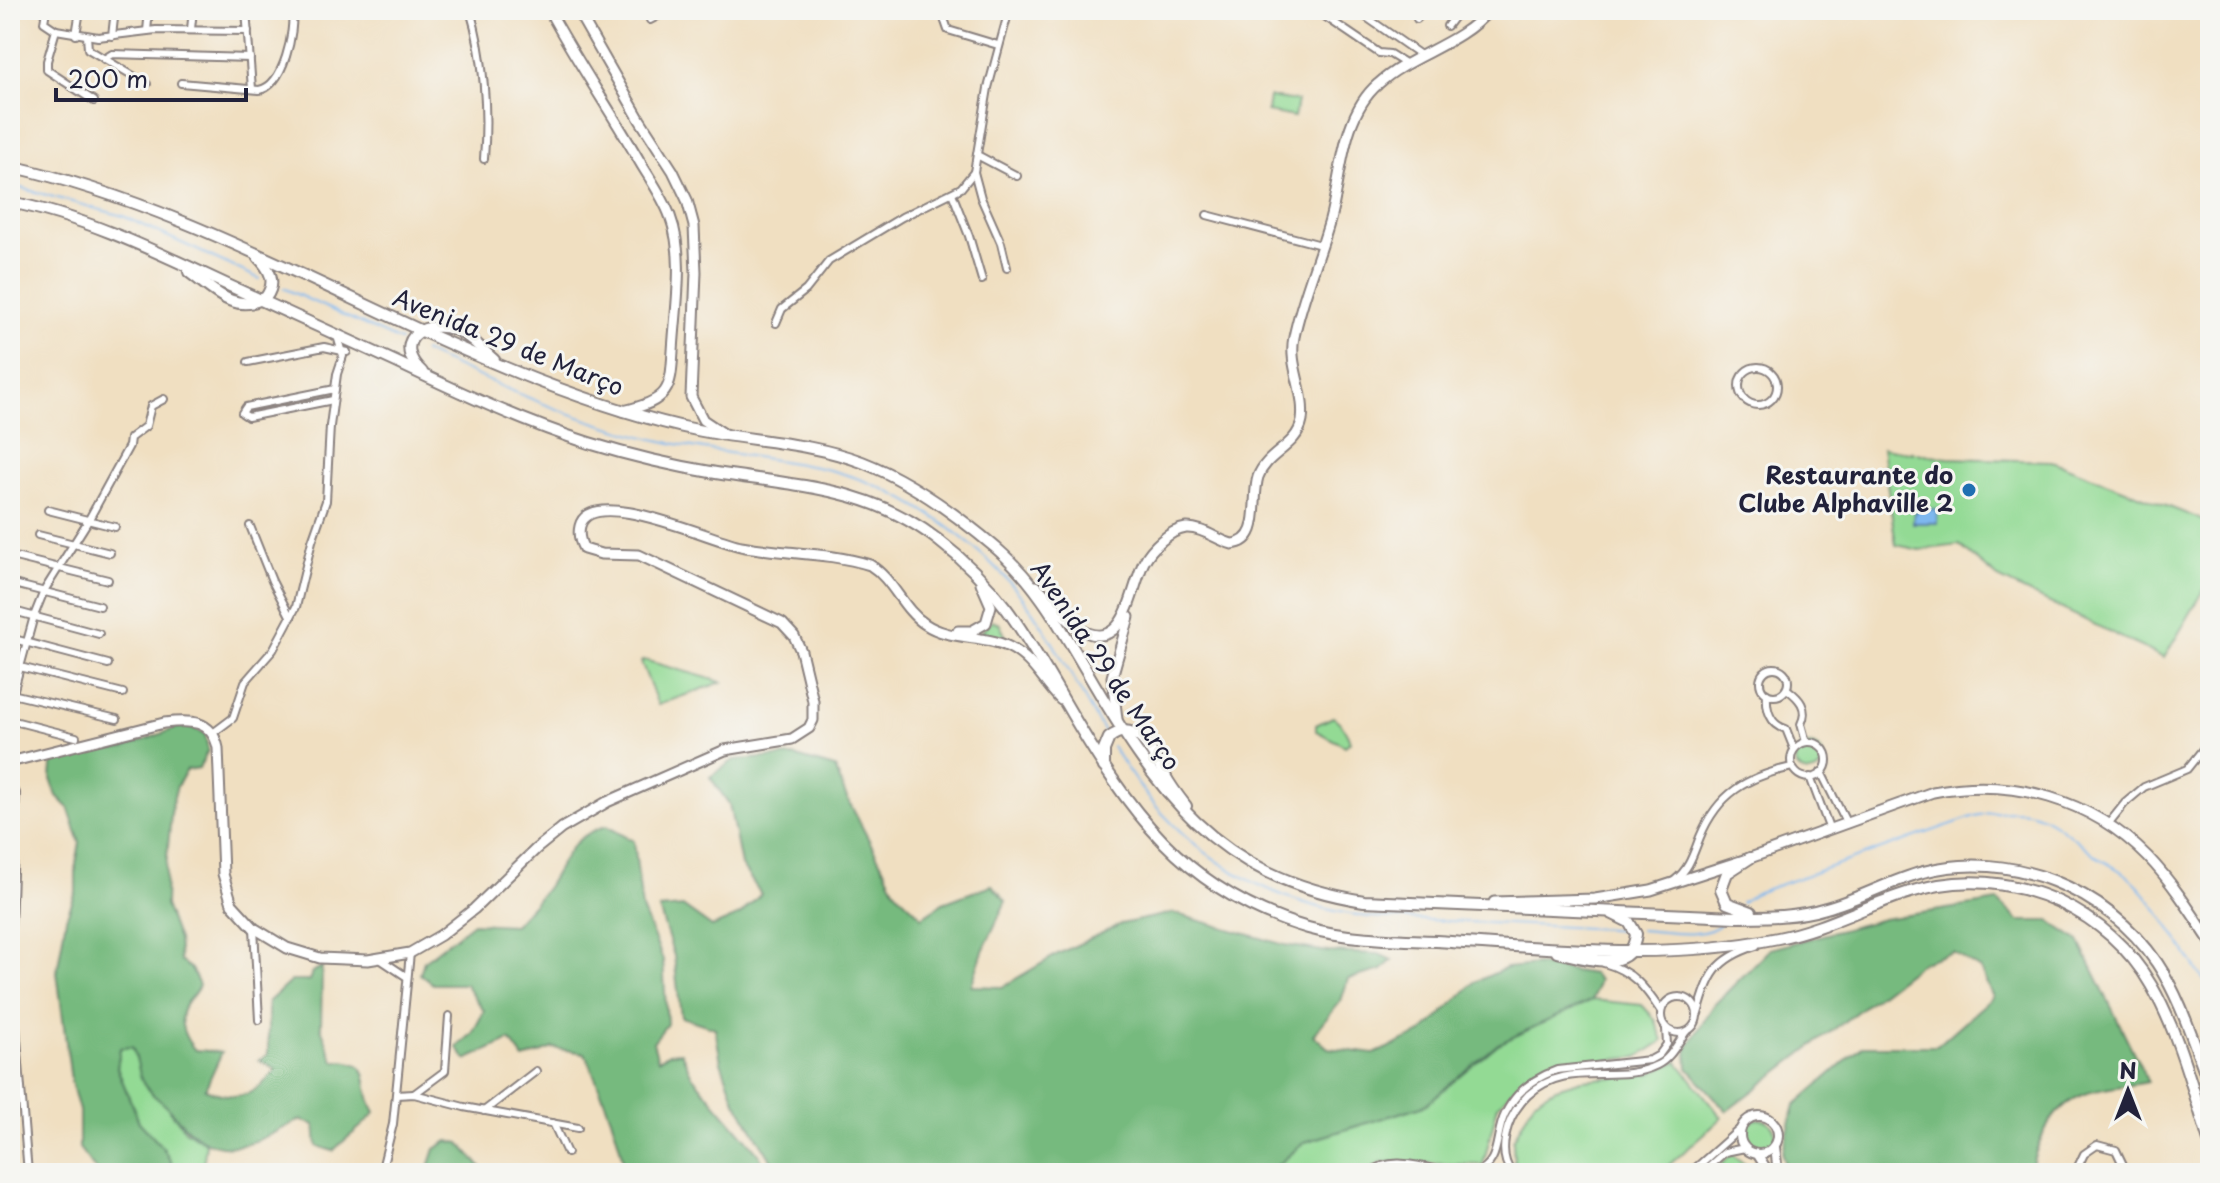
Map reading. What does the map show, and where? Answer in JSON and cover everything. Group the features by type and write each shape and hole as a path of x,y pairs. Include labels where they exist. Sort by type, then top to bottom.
{"main road":[{"path":"549,10 670,216 677,252 676,316 665,394 657,401 623,411"},
{"path":"577,10 673,171 687,200 694,226 696,272 691,397 703,420 727,436"},
{"path":"1484,12 1471,27 1375,85 1355,115 1329,223 1292,351 1302,404 1301,425 1292,440 1261,470 1255,488 1252,531 1243,541 1232,544 1195,529 1181,529 1154,548 1143,563 1113,668 1111,688 1121,727 1150,746 1169,782 1201,828 1252,863 1312,890 1364,901 1776,917 1827,908 1924,872 1953,867 1994,867 2045,877 2082,893 2141,941 2168,984 2210,1085"},
{"name":"Avenida 29 de Março","path":"10,166 61,178 133,201 506,368 623,411 727,436 816,449 878,469 950,512 996,548 1025,576 1052,613 1121,727"},
{"path":"10,202 67,217 171,259 226,301 242,304 262,300 272,289 272,277 254,253"},
{"name":"Avenida 29 de Março","path":"262,300 428,378 536,424 617,451 691,469 820,488 863,498 919,526 973,569 1008,609 1104,769 1144,823 1175,854 1225,891 1307,927 1333,932 1504,945 1631,948 1726,946 1776,939 1819,928 1917,890 1961,883 2025,889 2067,905 2090,920 2129,954 2146,977 2160,1001 2210,1144"},
{"path":"422,330 412,339 408,351 414,364 428,378"},
{"path":"10,762 164,723 198,722 209,727 218,748 223,874 232,904 268,938 306,955 335,960 380,959 410,953 459,922 536,849 589,811 640,785 725,750 800,736 813,720 813,701 801,651 789,629 773,617 649,559 584,549 580,543 580,523 588,514 601,510 663,521 739,546 870,565 883,576 904,607 916,618 938,632 1001,644 1016,651 1030,661 1067,707"},
{"path":"916,618 954,631 972,631 986,623 991,606 973,569"},
{"path":"1025,576 1077,627 1095,634 1110,631 1120,624 1139,577"},
{"path":"1104,769 1105,743 1121,727"},
{"path":"1459,903 1595,899 1651,890 1933,792 2003,787 2052,797 2109,823 2150,858 2210,941"},
{"path":"1750,858 1727,873 1722,883 1722,895 1727,903 1741,911 1776,917"},
{"path":"1504,945 1559,952 1601,963 1618,959 1631,948 1636,934 1623,918 1599,909"}],"street":[{"path":"46,10 44,22 56,30 76,35 98,37 191,29 248,31"},
{"path":"76,35 80,10"},
{"path":"112,36 115,10"},
{"path":"147,31 149,10"},
{"path":"191,29 193,10"},
{"path":"246,10 252,89"},
{"path":"181,83 269,88 291,42 292,10"},
{"path":"470,10 477,36 484,90 484,159"},
{"path":"650,20 669,10"},
{"path":"941,10 948,30 998,45"},
{"path":"776,323 782,309 806,290 829,261 967,183 974,172 998,45 1009,10"},
{"path":"1356,10 1422,56"},
{"path":"1417,19 1424,10"},
{"path":"1447,26 1459,10"},
{"path":"1323,15 1379,53 1390,54 1406,64"},
{"path":"56,30 47,61 48,72 94,101"},
{"path":"87,36 86,45 95,53 147,84"},
{"path":"95,53 98,37"},
{"path":"104,59 112,54 250,58"},
{"path":"977,155 1017,176"},
{"path":"974,172 981,198 1001,243 1007,268"},
{"path":"952,193 982,280"},
{"path":"1207,215 1321,245"},
{"path":"213,733 233,718 245,682 273,650 291,618 326,501 333,400 344,353 337,335"},
{"path":"248,362 324,347 344,353 369,350"},
{"path":"1752,368 1764,368 1776,380 1774,395 1766,403 1754,404 1740,393 1740,381 1752,368"},
{"path":"333,400 248,417 242,413 246,407 335,389"},
{"path":"10,704 44,591 88,521 129,446 130,438 143,430 149,421 151,406 164,399"},
{"path":"48,510 115,527"},
{"path":"250,526 291,618"},
{"path":"38,535 110,553"},
{"path":"15,557 108,580"},
{"path":"10,583 100,606"},
{"path":"10,610 99,634"},
{"path":"10,638 108,664"},
{"path":"20,667 123,693"},
{"path":"1787,689 1775,696 1767,694 1761,689 1760,680 1764,672 1771,668 1784,672 1788,680 1787,689 1802,705 1804,717 1801,724 1806,742"},
{"path":"11,694 117,719"},
{"path":"1767,694 1772,720 1777,726 1786,729 1801,724"},
{"path":"10,720 76,737"},
{"path":"1786,729 1794,749 1792,767 1799,775 1810,777 1821,772 1826,763 1825,752 1817,744 1806,742 1794,749"},
{"path":"2109,823 2125,803 2144,787 2187,769 2210,740"},
{"path":"1672,882 1687,868 1708,820 1727,794 1763,775 1792,767"},
{"path":"1821,772 1847,824"},
{"path":"1810,777 1830,830"},
{"path":"16,793 10,953 28,1173"},
{"path":"1695,853 1697,865 1709,871"},
{"path":"254,928 259,1020"},
{"path":"1512,1173 1504,1159 1507,1128 1521,1103 1537,1087 1567,1075 1648,1069 1666,1060 1694,1025 1703,992 1717,967 1729,957 1776,939"},
{"path":"371,1173 381,1170 390,1140 410,953"},
{"path":"380,959 407,977"},
{"path":"1475,1173 1484,1170 1494,1159 1504,1115 1524,1088 1543,1075 1557,1070 1650,1060 1659,1055 1667,1044 1660,1010 1638,980 1628,972 1601,963"},
{"path":"1660,1010 1671,999 1682,997 1693,1003 1698,1014"},
{"path":"414,1094 445,1071 449,1016"},
{"path":"1666,1029 1685,1033"},
{"path":"484,1111 536,1071"},
{"path":"396,1095 414,1094 484,1111 578,1128"},
{"path":"1690,1173 1754,1116 1771,1119 1779,1134 1775,1147 1778,1173"},
{"path":"553,1123 567,1153"},
{"path":"1742,1127 1740,1138 1745,1148 1758,1155 1769,1173"},
{"path":"2075,1173 2084,1154 2097,1145 2116,1150 2127,1173"},
{"path":"1758,1155 1775,1147"},
{"path":"1701,1173 1725,1152 1745,1148"},
{"path":"1371,1172 1390,1164 1453,1173"}],"green space":[{"path":"1269,97 1297,101 1294,117 1267,112"},
{"path":"1882,448 1948,458 2052,461 2210,523 2210,580 2164,658 1998,578 1959,545 1920,550 1896,545"},
{"path":"992,620 999,623 1009,643 978,636"},
{"path":"644,660 722,682 658,705 641,662"},
{"path":"1333,717 1348,735 1350,742 1345,746 1316,731 1316,725"},
{"path":"179,727 205,733 208,750 199,768 187,770 177,786 172,804 165,905 178,940 180,961 191,969 199,985 184,1007 181,1018 183,1030 195,1050 222,1052 205,1089 236,1096 261,1086 276,1069 259,1060 268,1055 268,1002 291,981 309,981 312,972 322,967 321,1028 334,1061 357,1064 362,1069 375,1112 333,1151 317,1146 315,1125 300,1120 246,1144 216,1145 186,1128 148,1090 141,1079 132,1047 120,1048 117,1068 139,1122 163,1148 177,1173 98,1173 79,1148 79,1111 71,1081 57,972 66,918 76,892 80,843 68,807 57,796 51,779 52,764 59,759 93,751 124,748"},
{"path":"1809,745 1819,749 1823,759 1819,769 1809,773 1799,769 1795,759 1799,749"},
{"path":"793,756 835,768 846,796 896,892 922,917 943,903 992,885 1006,901 971,986 1002,987 1058,954 1121,924 1173,913 1285,945 1328,952 1379,954 1392,960 1382,970 1348,979 1341,1001 1313,1035 1328,1048 1374,1054 1422,1033 1475,982 1506,968 1538,965 1593,974 1599,980 1592,1000 1498,1044 1425,1105 1305,1142 1268,1173 779,1173 735,1100 721,1062 715,1028 681,1017 674,956 659,909 684,907 712,927 740,915 761,894 741,865 729,804 710,777 734,760"},
{"path":"606,826 634,841 642,909 663,960 667,1024 653,1042 658,1060 669,1053 681,1052 692,1076 759,1154 766,1173 625,1173 614,1127 585,1053 553,1048 524,1059 510,1040 466,1060 457,1047 472,1034 484,1011 465,984 433,984 420,974 424,961 473,923 514,925 543,892 576,842"},
{"path":"1998,901 2019,921 2049,921 2079,941 2148,1082 2108,1088 2073,1099 2047,1126 2030,1173 1787,1173 1782,1154 1795,1105 1863,1046 1937,1046 1993,997 1980,969 1953,952 1922,962 1727,1111 1688,1068 1687,1048 1714,1005 1770,949 1883,919"},
{"path":"1592,1000 1642,1005 1655,1019 1663,1041 1638,1057 1534,1068 1498,1105 1483,1165 1381,1162 1365,1173 1269,1173 1305,1142 1425,1105 1498,1044"},
{"path":"132,1047 144,1085 166,1105 185,1130 206,1144 202,1173 177,1173 163,1148 139,1122 117,1068 120,1048"},
{"path":"1677,1061 1722,1118 1660,1173 1543,1173 1514,1166 1513,1140 1534,1101 1556,1088 1582,1080 1650,1074"},
{"path":"1759,1119 1770,1124 1775,1135 1770,1146 1759,1151 1748,1146 1743,1135 1748,1124"},
{"path":"448,1141 460,1143 486,1173 408,1173 428,1170 435,1149"},
{"path":"1731,1154 1753,1170 1750,1173 1714,1173"}],"water":[{"path":"1917,509 1937,509 1937,523 1913,523"}],"waterway":[{"path":"10,185 123,216 260,279"},
{"path":"283,288 400,341"},
{"path":"424,352 591,421 670,443 843,474 868,482 917,507 983,555 1017,591 1045,630 1104,732"},
{"path":"1112,746 1161,812 1189,839 1220,863 1288,897 1368,917 1630,930"},
{"path":"1741,902 1756,893 1975,816 2028,812 2053,822 2131,879 2162,916 2210,989"},
{"path":"1640,930 1695,933 1715,928 1723,922"}],"place":[{"name":"Restaurante do Clube Alphaville 2","path":"1969,490"}]}
